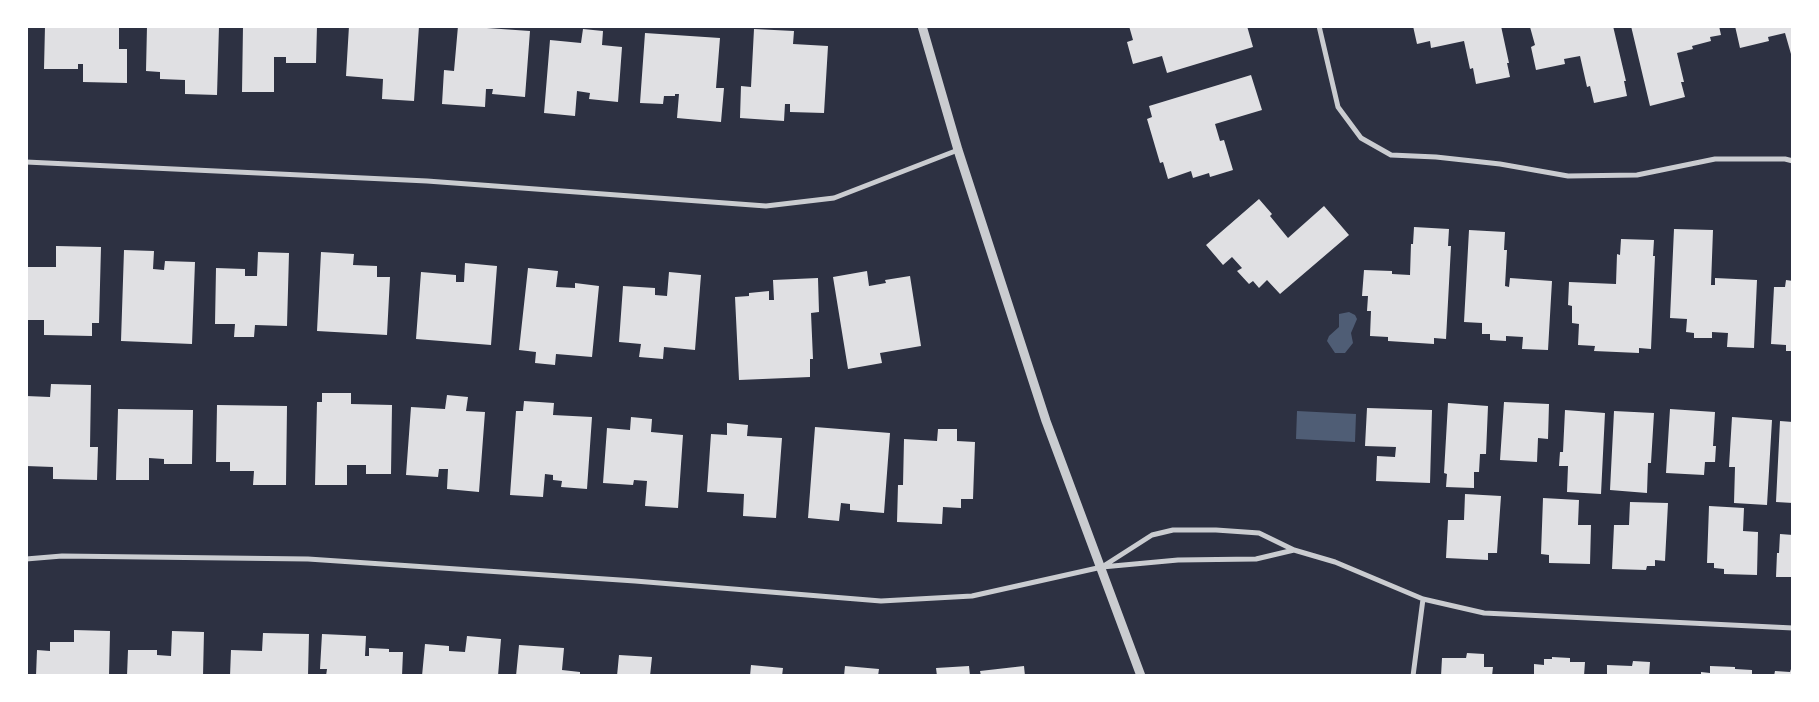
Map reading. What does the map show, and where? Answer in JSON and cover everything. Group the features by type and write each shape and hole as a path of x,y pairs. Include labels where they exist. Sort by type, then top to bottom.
{"street":[{"path":"922,26 958,150 1046,421 1102,567 1141,676"},
{"path":"1319,26 1338,107 1361,138 1391,156 1436,157 1500,164 1568,176 1637,175 1715,159 1785,159 1793,161"},
{"path":"26,162 428,181 766,206 834,198 958,150"},
{"path":"1102,567 1152,536 1173,530 1259,533 1294,550 1335,562 1423,599 1484,612 1793,628"},
{"path":"26,559 62,556 308,560 635,581 881,601 972,596 1102,567 1178,560 1256,558 1294,550"},
{"path":"1413,676 1423,599"}],"water":[{"path":"1349,312 1355,315 1357,319 1351,333 1353,343 1345,353 1335,353 1327,341 1329,336 1339,327 1339,314"},
{"path":"1297,411 1356,414 1355,442 1296,439"}],"building":[{"path":"45,26 119,26 119,49 127,49 127,83 83,82 83,64 78,64 78,69 44,69"},
{"path":"147,26 219,26 217,95 185,94 185,80 160,79 160,72 146,71"},
{"path":"243,26 317,26 316,63 286,63 286,57 274,57 274,92 242,92"},
{"path":"349,26 419,26 414,101 382,99 383,79 346,76"},
{"path":"458,26 530,31 525,97 492,94 493,89 486,89 485,107 442,104 444,70 454,71"},
{"path":"1129,26 1247,26 1253,47 1167,73 1162,56 1133,64 1127,42 1133,40"},
{"path":"1413,26 1501,26 1510,77 1476,84 1473,68 1470,69 1464,41 1431,48 1430,41 1417,44"},
{"path":"1613,26 1626,81 1624,81 1627,96 1594,103 1590,86 1587,87 1580,56 1564,59 1565,64 1536,70 1531,47 1535,45 1530,27"},
{"path":"1631,26 1719,26 1721,35 1710,37 1711,41 1692,46 1693,49 1677,53 1684,82 1681,82 1685,97 1650,106"},
{"path":"1735,26 1793,26 1793,61 1785,33 1768,37 1769,41 1740,48"},
{"path":"583,29 603,31 602,45 622,47 618,102 589,99 590,93 577,91 575,116 544,113 550,40 581,43"},
{"path":"754,29 794,31 793,44 828,46 824,113 790,112 790,104 785,104 784,121 740,118 741,86 751,87"},
{"path":"645,33 720,38 716,88 724,88 721,122 677,118 679,94 664,96 663,104 640,103"},
{"path":"1251,75 1262,110 1215,124 1220,141 1224,140 1233,170 1210,177 1209,173 1193,178 1191,171 1168,179 1163,162 1160,163 1147,119 1152,117 1149,106"},
{"path":"1259,199 1288,238 1324,206 1349,235 1280,294 1267,280 1259,288 1253,281 1249,284 1237,271 1242,268 1232,257 1223,265 1206,245"},
{"path":"1414,227 1449,229 1448,246 1451,246 1446,339 1434,338 1434,344 1388,341 1388,337 1370,336 1371,311 1367,311 1368,296 1362,296 1364,270 1392,271 1392,274 1410,275 1411,244 1413,244"},
{"path":"1674,229 1713,230 1711,285 1715,285 1715,278 1757,280 1754,348 1727,347 1728,333 1712,332 1712,338 1694,338 1694,333 1686,332 1687,319 1670,318"},
{"path":"1469,230 1505,232 1504,250 1507,250 1505,286 1509,287 1510,278 1552,281 1548,350 1522,349 1523,337 1506,336 1506,341 1490,340 1490,334 1482,334 1482,323 1464,322"},
{"path":"1621,239 1654,240 1651,349 1639,348 1639,353 1594,351 1595,346 1578,345 1579,324 1572,323 1572,306 1568,305 1569,282 1616,284 1617,254 1620,255"},
{"path":"56,246 101,247 99,323 92,323 92,336 44,335 44,320 26,320 26,267 56,267"},
{"path":"124,250 154,251 153,269 164,270 165,261 195,262 192,344 121,341"},
{"path":"258,252 289,253 287,326 255,325 254,337 234,337 235,324 215,324 216,268 245,269 245,276 257,276"},
{"path":"321,252 354,254 353,265 377,266 377,277 390,277 387,335 317,331"},
{"path":"465,263 497,266 491,345 416,339 421,272 456,275 456,282 464,282"},
{"path":"528,268 558,271 556,287 575,288 575,283 599,286 592,357 556,354 555,365 535,363 536,352 519,350"},
{"path":"867,271 869,286 886,283 885,280 910,276 921,346 880,353 882,363 848,369 833,277"},
{"path":"669,272 701,275 695,350 664,347 663,359 639,357 641,344 619,342 623,286 655,288 655,295 667,296"},
{"path":"818,278 819,312 811,313 813,359 810,359 810,377 739,380 735,297 749,296 749,293 769,291 769,300 774,300 773,280"},
{"path":"1786,280 1793,281 1793,351 1786,351 1786,345 1771,344 1774,287 1785,287"},
{"path":"51,384 91,385 90,447 98,447 97,480 53,479 53,467 26,466 26,396 50,397"},
{"path":"322,393 351,393 351,404 392,405 391,474 366,474 366,465 347,465 347,485 315,485 317,402 322,402"},
{"path":"447,395 468,397 466,411 485,412 479,492 447,489 448,469 439,469 438,477 406,475 411,407 445,409"},
{"path":"524,401 554,403 553,415 592,417 587,489 561,487 562,481 553,480 553,475 545,474 543,497 510,495 516,411 523,411"},
{"path":"1504,402 1549,404 1548,439 1538,438 1537,462 1500,460"},
{"path":"1448,403 1488,406 1486,454 1480,454 1479,472 1474,472 1474,488 1446,487 1447,474 1444,473"},
{"path":"217,405 287,406 286,485 253,485 254,471 230,471 230,462 216,462"},
{"path":"1367,408 1432,410 1430,483 1376,481 1377,456 1395,457 1396,447 1365,446"},
{"path":"118,409 193,410 192,464 164,464 164,459 149,458 149,480 116,480"},
{"path":"1670,409 1715,412 1713,446 1716,446 1715,462 1705,462 1704,475 1666,473"},
{"path":"1565,410 1605,413 1601,494 1567,492 1568,466 1559,466 1560,452 1563,452"},
{"path":"1614,411 1654,413 1651,463 1648,463 1647,493 1610,490"},
{"path":"631,417 652,419 651,432 683,435 678,508 645,506 647,481 634,480 633,485 603,483 607,428 630,430"},
{"path":"1732,417 1772,420 1767,505 1734,503 1735,467 1729,467"},
{"path":"1780,421 1793,422 1793,503 1776,502"},
{"path":"727,423 748,425 747,436 782,438 776,518 743,516 744,494 707,492 711,434 727,435"},
{"path":"815,427 890,433 884,513 850,510 850,504 841,503 839,521 808,518"},
{"path":"938,429 957,429 957,441 975,442 973,499 961,499 961,508 943,507 942,524 897,522 898,485 903,485 904,439 937,441"},
{"path":"1465,494 1501,496 1497,553 1488,553 1488,560 1446,558 1448,520 1464,520"},
{"path":"1543,498 1579,500 1578,525 1591,525 1590,564 1549,563 1549,555 1541,554"},
{"path":"1630,502 1668,503 1665,561 1655,560 1655,566 1647,566 1646,570 1612,569 1614,525 1629,525"},
{"path":"1709,506 1744,508 1743,531 1758,532 1757,575 1724,574 1724,569 1714,568 1714,563 1707,563"},
{"path":"1780,534 1793,535 1793,577 1776,577"},
{"path":"74,630 110,631 109,676 36,676 37,650 50,651 50,642 74,642"},
{"path":"172,631 204,632 203,676 127,676 128,650 157,650 157,655 171,656"},
{"path":"263,633 309,634 308,676 230,676 231,650 262,651"},
{"path":"322,634 366,636 365,656 369,656 369,648 389,649 389,652 403,652 402,676 326,676 327,669 320,669"},
{"path":"467,636 501,639 498,676 422,676 425,644 449,646 449,651 465,652"},
{"path":"519,645 564,648 562,670 580,672 580,676 516,676"},
{"path":"1467,653 1484,654 1484,667 1493,667 1492,676 1441,676 1442,658 1466,658"},
{"path":"619,655 652,657 650,676 617,676"},
{"path":"1552,657 1570,658 1570,662 1585,662 1584,676 1534,676 1534,664 1544,665 1544,659 1552,659"},
{"path":"1633,661 1650,662 1649,676 1607,676 1607,665 1632,666"},
{"path":"751,665 783,668 782,676 750,676"},
{"path":"845,666 879,669 878,676 844,676"},
{"path":"969,666 970,676 937,676 936,668"},
{"path":"1024,666 1025,676 981,676 980,671"},
{"path":"1710,666 1752,670 1752,676 1701,676 1701,672 1710,673"},
{"path":"1793,669 1793,676 1774,676 1775,671 1790,672"}]}
